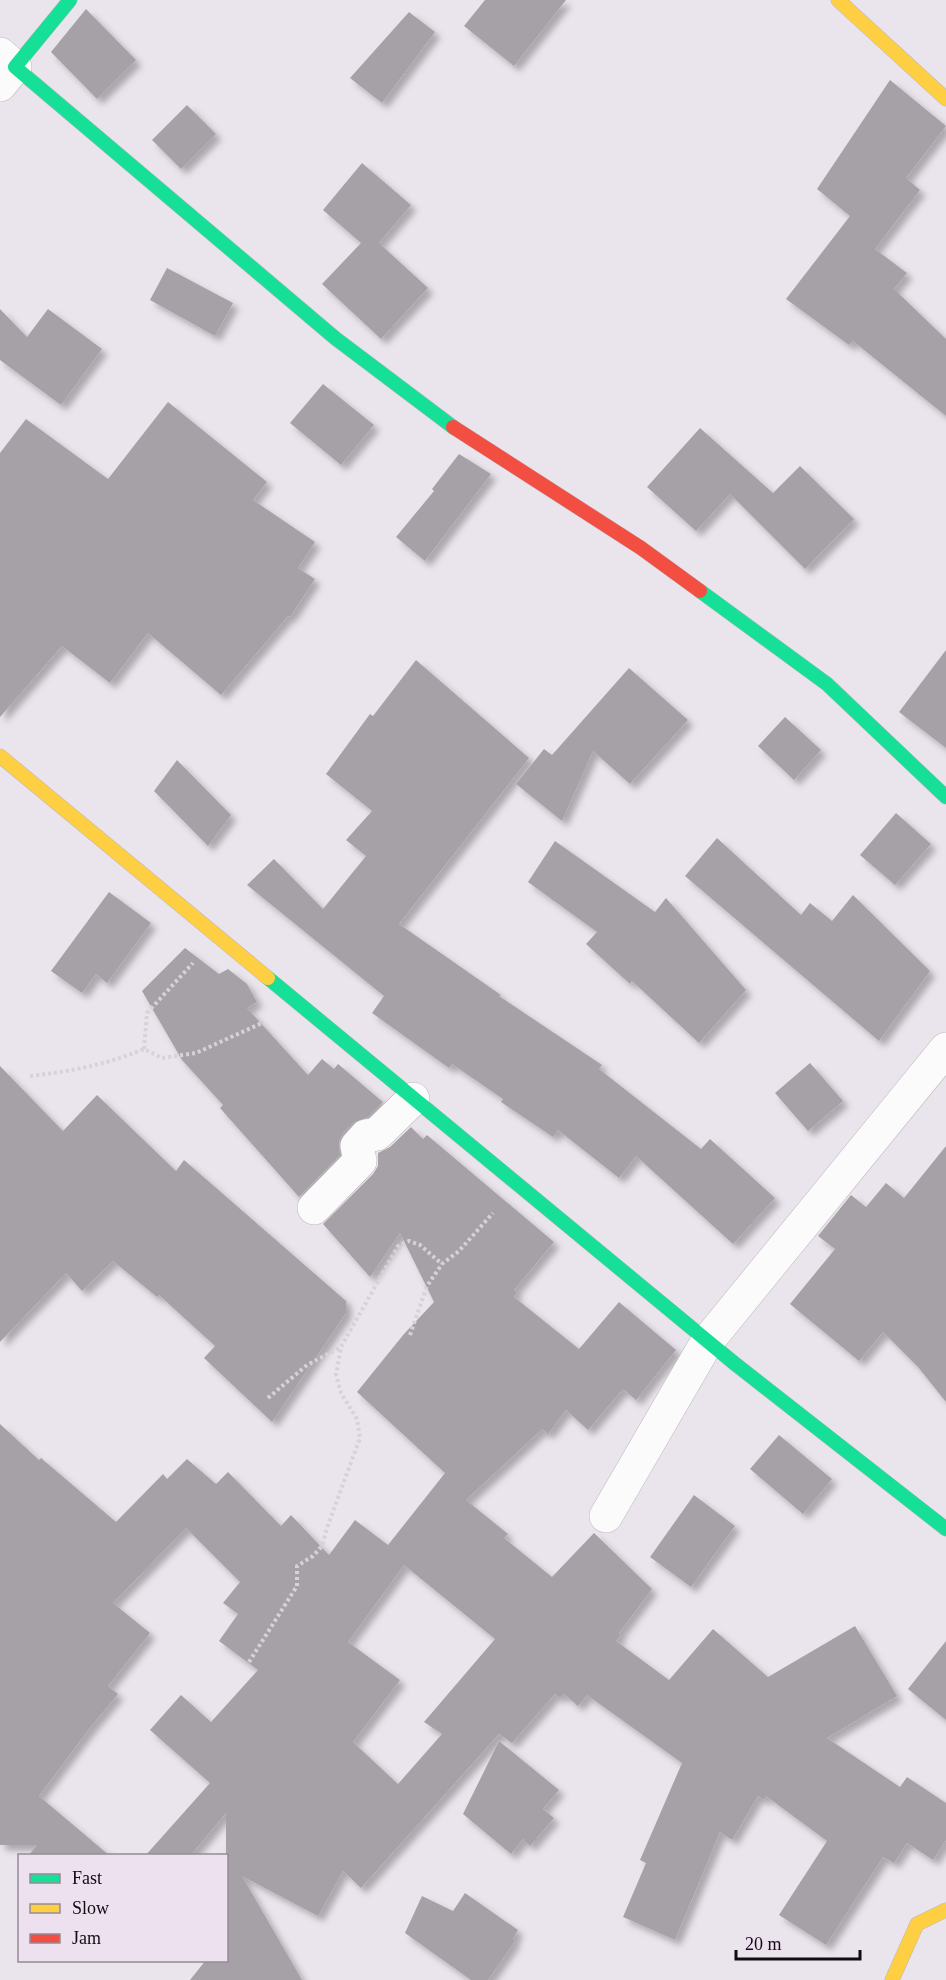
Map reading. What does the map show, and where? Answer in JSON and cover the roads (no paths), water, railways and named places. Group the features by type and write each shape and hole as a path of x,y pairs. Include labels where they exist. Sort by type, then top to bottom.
{"street":[{"path":"70,0 5,69 335,338 444,422 641,548 827,684 946,797"},
{"path":"838,0 946,99"},
{"path":"0,756 219,935 707,1342 946,1528"},
{"path":"606,1516 707,1342 946,1049"},
{"path":"314,1208 360,1161 357,1146 366,1136 376,1134 413,1099"},
{"path":"892,1980 917,1924 946,1910"}]}
